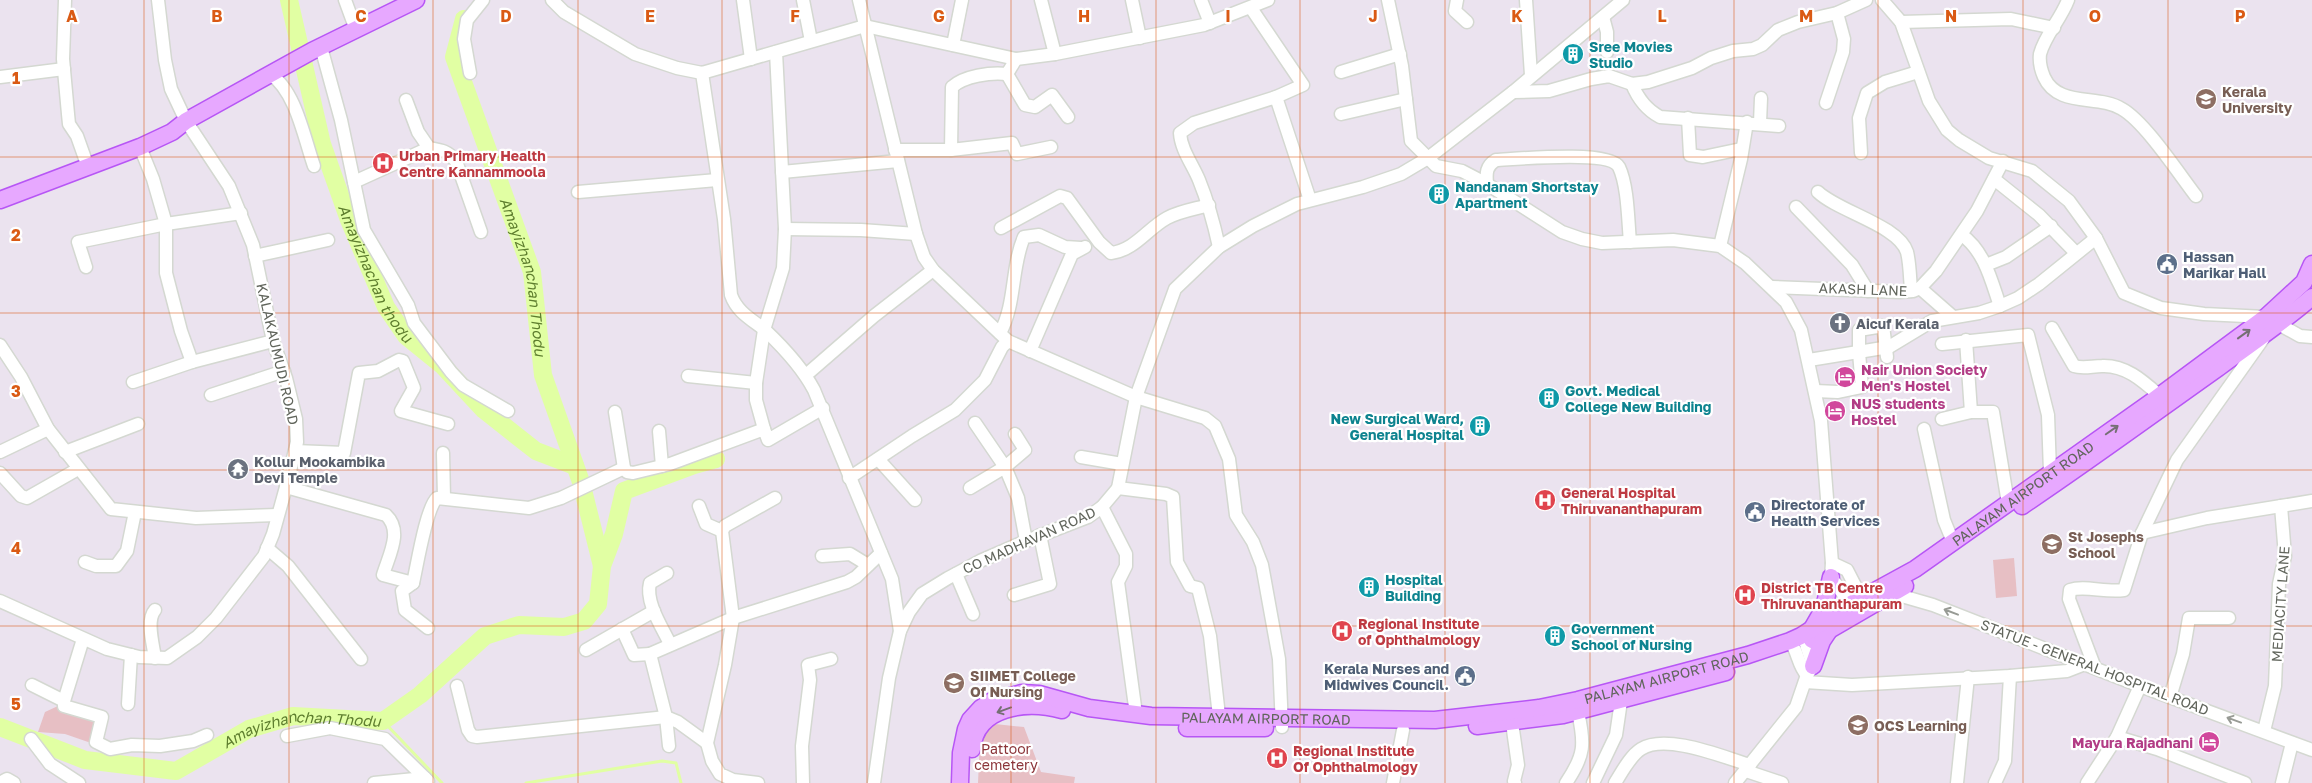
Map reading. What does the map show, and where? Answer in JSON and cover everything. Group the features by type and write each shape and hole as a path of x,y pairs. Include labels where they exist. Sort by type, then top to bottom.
{"main road":[{"path":"0,200 140,147 172,132 186,121 317,49 416,0"},
{"name":"PALAYAM AIRPORT ROAD","path":"1863,604 1894,593 2130,432 2232,358 2270,326 2304,282 2312,264"},
{"name":"PALAYAM AIRPORT ROAD","path":"960,783 961,753 970,720 980,708 992,701 1022,693 1039,694 1089,708 1136,714 1219,716 1403,730 1512,723 1578,712 1757,664 1806,638 1863,604 1916,569 2050,472 2160,396 2295,312 2312,297"},
{"path":"1808,674 1822,641 1806,638 1824,608 1832,570"},
{"name":"PALAYAM AIRPORT ROAD","path":"970,783 972,743 977,731 986,718 1020,705 1053,708 1153,727 1282,722 1435,720 1539,708 1748,656 1806,638"}],"street":[{"path":"65,0 64,69 69,124 77,136 88,167"},
{"name":"KALAKAUMUDI ROAD","path":"0,603 107,649 131,655 167,658 196,637 216,618 264,556 273,534 286,487 297,442 296,420 284,371 273,341 256,256 229,186 186,121 171,89 165,60 158,0"},
{"path":"345,0 356,30"},
{"path":"470,73 464,39 467,20 484,0"},
{"path":"552,0 564,12 635,54 677,68 702,73 865,26 1016,59 1055,54 1210,23 1268,0"},
{"path":"743,0 751,59"},
{"path":"803,0 811,41"},
{"path":"859,0 916,234 924,256 933,270 1004,337 1030,351 1136,397 1205,418 1215,426 1228,459 1236,515 1253,542 1262,565 1279,658 1282,722"},
{"path":"953,45 962,0"},
{"path":"1041,0 1055,54"},
{"path":"1132,0 1140,38"},
{"path":"1201,0 1210,23"},
{"path":"1388,0 1400,54 1411,141 1436,166 1462,171 1562,232 1582,239 1602,243 1672,240 1720,246 1745,263 1786,302 1801,330 1821,422 1832,570 1863,604"},
{"path":"1457,0 1455,11 1467,22"},
{"path":"1526,0 1531,75"},
{"path":"1219,716 1210,636 1198,588 1190,586 1177,562 1173,497 1166,494 1118,488 1136,397 1176,289 1220,247 1253,226 1310,200 1363,187 1401,174 1428,158 1513,92 1623,0"},
{"path":"1513,92 1549,91 1608,76 1632,84 1648,82 1670,76 1733,52 1753,49 1762,45 1778,30 1798,22 1836,13 1866,0"},
{"path":"1882,0 1901,22 1929,101 1947,130 1959,140 1989,158 2032,171 2069,201 2096,238 2124,293 2161,308 2270,326 2300,336 2312,337"},
{"path":"2068,0 2040,56 2041,70 2046,81 2056,92 2064,96 2109,102 2123,109 2158,146 2196,196"},
{"path":"1220,247 1209,205 1199,178 1180,142 1180,134 1194,123 1276,97 1303,86 1251,8"},
{"path":"1826,103 1843,52 1844,39 1836,13"},
{"path":"1603,16 1607,32 1607,52"},
{"path":"1901,22 2011,19 2054,28"},
{"path":"317,49 341,120 364,230 408,305 414,323 464,385 508,411"},
{"path":"776,52 785,229 783,268 764,330 756,383 756,400 768,440 823,408"},
{"path":"1341,72 1400,54"},
{"path":"1007,74 1016,59"},
{"path":"0,78 64,69"},
{"path":"275,72 290,97 314,166"},
{"path":"1861,153 1859,118 1867,93 1885,82 1918,72"},
{"path":"702,73 724,219 731,295 738,309 764,330 806,374 823,408 849,478 892,578 900,630"},
{"path":"951,150 952,87 964,80 1000,73 1007,74"},
{"path":"1007,74 1024,105 1035,107 1052,95 1068,117"},
{"path":"1632,84 1635,93 1650,111 1660,117 1779,126"},
{"path":"1276,97 1310,200"},
{"path":"1720,246 1741,149 1753,123 1761,98"},
{"path":"1341,114 1406,99"},
{"path":"406,100 418,132 428,148"},
{"path":"1688,118 1690,155 1703,157 1741,149"},
{"path":"782,172 896,155 1012,143 1017,154 1051,147"},
{"path":"140,147 153,179 166,224 166,273 181,331 192,362"},
{"path":"354,182 428,148 443,150 456,160 481,232"},
{"path":"1486,184 1486,172 1489,164 1496,160 1590,156 1613,161 1618,165 1623,179 1630,242"},
{"name":"AKASH LANE","path":"1772,287 1868,291 1916,290 1936,271 1962,235 2003,161"},
{"path":"1994,179 2051,226 2076,253"},
{"path":"578,192 717,180"},
{"path":"1818,192 1827,200 1872,220 1900,242 1907,252 1916,290 1952,316"},
{"path":"1001,228 1060,196 1067,198 1099,242 1111,253 1122,252 1166,219 1184,211 1209,205"},
{"path":"1796,207 1852,265 1868,291"},
{"path":"86,267 78,242 166,224 241,213"},
{"path":"1018,218 1038,235 1065,246 1082,248"},
{"path":"1986,265 2006,257 2051,226"},
{"path":"785,229 861,230 916,234"},
{"path":"849,478 955,410 985,380 1002,347 1021,243 1024,237 1038,235"},
{"path":"1962,235 1974,243 1986,265 2000,306"},
{"path":"1809,360 1859,353 1886,353 1924,324 1952,316 1979,313 2000,306 2018,298 2039,284 2096,238"},
{"path":"256,256 328,240"},
{"path":"1030,351 1072,254 1099,242"},
{"path":"806,374 874,316 933,270"},
{"path":"1815,391 1838,392 1862,387 1859,330 1883,326 1886,353"},
{"path":"1808,674 1852,685 2010,676 2067,671 2090,666 2068,599 2070,590 2094,589 2109,592 2124,590 2142,533 2177,460 2270,326"},
{"path":"2052,328 2074,366 2111,366 2122,369 2139,377 2160,396"},
{"path":"1942,344 2028,335 2048,415 2050,472"},
{"path":"1966,340 1971,412"},
{"path":"134,382 192,362 273,341"},
{"path":"0,345 22,377 48,429 111,509 196,518 278,515"},
{"path":"295,451 344,454 359,373 378,372 399,360 403,361 414,388 401,411 448,424"},
{"path":"210,395 284,371"},
{"path":"688,376 756,383"},
{"path":"615,412 624,468 627,472 633,473 662,466 764,429"},
{"path":"1942,419 1971,412 1993,412 2008,503"},
{"path":"975,423 1005,467 1018,498 1026,540"},
{"path":"65,452 138,424"},
{"path":"0,452 48,429"},
{"path":"1924,429 1944,520 1953,542"},
{"path":"659,431 662,466"},
{"path":"970,488 1005,467 1025,450 1015,434"},
{"path":"443,453 444,498"},
{"path":"1081,457 1122,464"},
{"path":"878,459 915,500"},
{"path":"428,628 404,610 402,591 413,583 433,502 437,498 528,508 561,498 624,468"},
{"path":"0,473 21,496 27,498 78,469"},
{"path":"286,487 386,515 393,522 396,531 383,575 413,583"},
{"name":"CO MADHAVAN ROAD","path":"874,783 883,712 900,630 909,612 922,594 956,574 1026,540 1088,517 1102,507 1118,488"},
{"path":"758,783 734,782 720,774 712,761 707,743 726,665 733,618 722,531 725,526 775,498"},
{"path":"2142,533 2207,518 2312,501"},
{"path":"699,506 706,524 722,531"},
{"name":"MEDIACITY LANE","path":"2264,731 2275,686 2279,584 2285,556 2280,506"},
{"path":"1102,507 1126,554 1126,566 1118,582 1136,714"},
{"path":"85,562 96,566 116,566 126,551 135,512"},
{"path":"1014,595 1050,584 1040,535"},
{"path":"267,548 288,566 361,659"},
{"path":"622,629 634,655 650,654 733,618 848,582 881,553"},
{"path":"822,556 850,554 868,565"},
{"path":"667,573 650,582 649,588 654,611 670,644"},
{"path":"956,574 973,614"},
{"name":"STATUE - GENERAL HOSPITAL ROAD","path":"1894,593 1933,605 2140,686 2312,750"},
{"path":"155,610 152,614 151,631 155,658"},
{"path":"586,650 654,611"},
{"path":"2170,697 2183,654 2189,618 2229,618"},
{"path":"1735,783 1796,707 1808,674 1806,638"},
{"path":"83,639 64,706 102,716 96,742 110,749 132,745 160,746 193,741 207,735"},
{"path":"650,654 666,717 669,746"},
{"path":"128,704 131,655"},
{"path":"803,783 802,746 810,680 808,665 832,659"},
{"path":"1995,783 2005,761 2010,676"},
{"path":"1957,783 1968,678"},
{"path":"32,685 64,701"},
{"path":"458,686 468,730 472,736 666,717 678,722 707,743"},
{"path":"2087,783 2117,737 2140,686"},
{"path":"1593,783 1616,735 1621,701"},
{"path":"1568,782 1582,754 1584,741 1578,712"},
{"path":"1512,723 1518,765 1515,783"},
{"path":"287,736 330,728 385,739 427,781"},
{"path":"1393,783 1403,730"},
{"path":"2117,737 2157,749 2245,783"},
{"path":"31,739 50,764 79,783"},
{"path":"2282,783 2292,743"},
{"path":"1614,783 1640,750 1654,744 1690,748 1748,768 1782,783"},
{"path":"0,783 7,779 14,783"},
{"path":"374,783 427,781"}],"green space":[{"path":"2014,558 2017,596 1996,598 1993,560"},
{"path":"58,706 99,717 91,743 65,734 38,732 45,712"},
{"name":"Pattoor cemetery","path":"990,725 1024,727 1041,772 1075,777 1074,783 978,783 980,739"}],"waterway":[{"name":"Amayizhachan thodu","path":"289,0 322,144 349,220 386,307 406,336 443,366 484,410 536,451 575,466"},
{"name":"Amayizhanchan Thodu","path":"464,19 454,57 532,272 543,375 581,482 602,566"},
{"name":"Amayizhanchan Thodu","path":"0,727 85,760 176,771 249,729 293,716 383,721 420,695 485,636 519,625 564,627 584,621 598,604 602,566 614,534 624,491 694,465 716,459"},
{"path":"383,721 442,783"},
{"path":"526,783 662,761 676,763 681,783"}],"place":[{"name":"Sree Movies Studio","path":"1573,54"},
{"name":"Kerala University","path":"2206,99"},
{"name":"Urban Primary Health Centre Kannammoola","path":"383,163"},
{"name":"Nandanam Shortstay Apartment","path":"1439,194"},
{"name":"Hassan Marikar Hall","path":"2167,264"},
{"name":"Aicuf Kerala","path":"1840,323"},
{"name":"Nair Union Society Men's Hostel","path":"1845,377"},
{"name":"Govt. Medical College New Building","path":"1549,398"},
{"name":"NUS students Hostel","path":"1835,411"},
{"name":"New Surgical Ward, General Hospital","path":"1480,426"},
{"name":"Kollur Mookambika Devi Temple","path":"238,469"},
{"name":"General Hospital Thiruvananthapuram","path":"1545,500"},
{"name":"Directorate of Health Services","path":"1755,512"},
{"name":"St Josephs School","path":"2052,544"},
{"name":"Hospital Building","path":"1369,587"},
{"name":"District TB Centre Thiruvananthapuram","path":"1745,595"},
{"name":"Regional Institute of Ophthalmology","path":"1342,631"},
{"name":"Government School of Nursing","path":"1555,636"},
{"name":"Kerala Nurses and Midwives Council.","path":"1465,676"},
{"name":"SIIMET College Of Nursing","path":"954,683"},
{"name":"OCS Learning","path":"1858,725"},
{"name":"Mayura Rajadhani","path":"2209,742"},
{"name":"Regional Institute Of Ophthalmology","path":"1277,758"}]}
